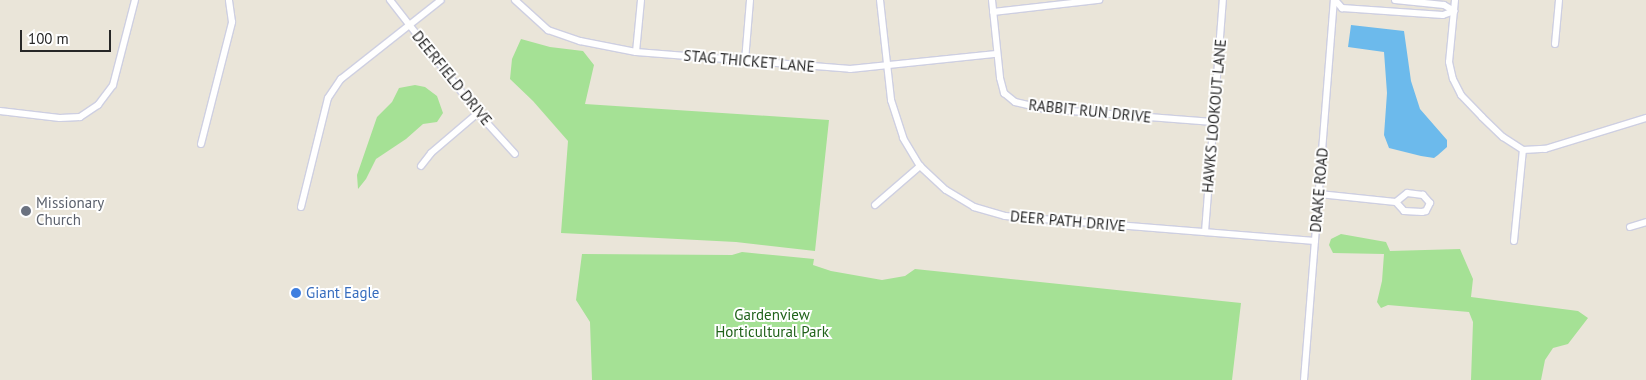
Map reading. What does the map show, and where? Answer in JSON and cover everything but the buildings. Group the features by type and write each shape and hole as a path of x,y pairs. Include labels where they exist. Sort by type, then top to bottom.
{"street":[{"path":"0,111 60,118 80,117 98,106 113,85 135,0"},
{"path":"201,144 232,22 229,0"},
{"name":"DEERFIELD DRIVE","path":"390,0 478,113 516,154"},
{"path":"301,207 328,98 341,79 440,0"},
{"name":"STAG THICKET LANE","path":"515,0 548,30 580,41 636,52 850,69 996,54"},
{"path":"636,52 641,0"},
{"path":"745,61 750,0"},
{"name":"DEER PATH DRIVE","path":"880,0 890,100 903,138 920,166 946,190 974,207 1005,216 1315,241"},
{"name":"RABBIT RUN DRIVE","path":"992,0 996,54 1004,92 1015,102 1045,109 1213,122"},
{"path":"993,12 1099,0"},
{"name":"HAWKS LOOKOUT LANE","path":"1204,232 1223,0"},
{"path":"1335,0 1342,8 1443,15 1454,11"},
{"name":"DRAKE ROAD","path":"1304,380 1335,0"},
{"path":"1396,0 1444,5 1454,11"},
{"path":"1455,0 1449,62 1453,79 1461,95 1503,137 1523,150 1545,149 1646,118"},
{"path":"1555,44 1559,0"},
{"path":"421,166 431,153 478,113"},
{"path":"1514,241 1523,150"},
{"path":"875,205 920,166"},
{"path":"1319,194 1396,202 1404,211 1426,211 1430,203 1423,194 1407,193 1396,202"},
{"path":"1630,226 1646,222"}],"green space":[{"path":"521,39 550,47 583,51 594,65 585,104 829,120 815,251 736,242 561,233 568,141 533,101 510,79 512,59"},
{"path":"415,85 425,87 437,96 443,113 437,122 423,124 406,139 376,159 366,179 358,189 357,175 377,117 392,102 399,88"},
{"path":"1341,234 1386,242 1390,251 1460,249 1473,279 1471,297 1578,311 1588,318 1568,344 1553,348 1545,360 1541,380 1471,380 1473,322 1469,312 1388,305 1381,308 1377,302 1382,281 1384,254 1333,253 1329,245 1331,239"},
{"name":"Gardenview Horticultural Park","path":"742,252 814,259 813,265 831,271 882,280 905,276 915,269 1241,303 1232,380 592,380 590,322 576,300 582,254 732,255"}],"water":[{"path":"1351,25 1404,31 1411,81 1420,109 1447,140 1447,147 1434,158 1389,148 1384,135 1387,93 1384,52 1348,47"}],"place":[{"name":"Missionary Church","path":"26,211"},
{"name":"Giant Eagle","path":"296,293"}]}
